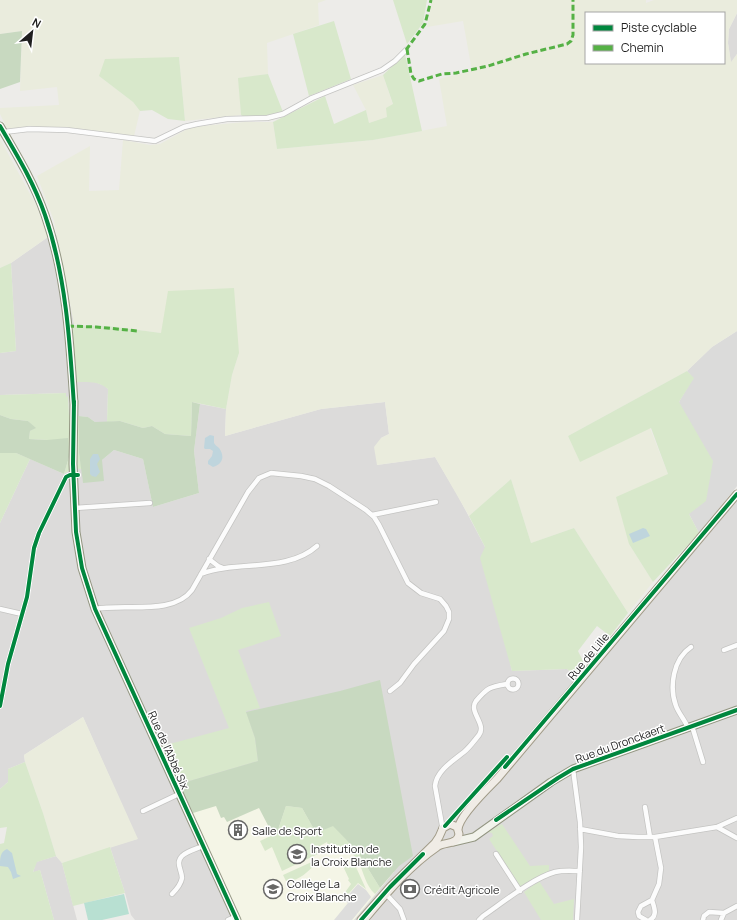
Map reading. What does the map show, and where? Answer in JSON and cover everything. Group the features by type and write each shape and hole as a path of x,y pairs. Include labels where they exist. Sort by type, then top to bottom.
{"main road":[{"name":"Rue de l'Abbé Six","path":"2,129 36,192 45,214 52,238 67,315 74,400 77,524 88,586 95,609 203,846 233,919"},
{"name":"Rue de Lille","path":"459,831 459,824 463,817 736,497"},
{"name":"Rue du Dronckaert","path":"451,842 474,837 551,782 573,769 737,710"},
{"name":"Rue de Lille","path":"448,825 505,767"},
{"name":"Rue du Dronckaert","path":"459,831 464,835 470,834 496,820"},
{"path":"448,825 454,826 459,831 458,838 436,847 416,864 363,920 390,887 435,843 441,832 448,825"},
{"path":"441,832 443,840 451,842"}],"street":[{"path":"2,129 73,130 155,141 184,127 197,124 227,119 267,118 283,114 312,98 382,70 395,61 406,50"},
{"path":"95,609 160,605 182,600 190,593 248,492 258,480 268,473 314,479 329,486 372,515 379,525 408,583 418,592 436,597 443,601 448,609 450,616 449,622 444,631 414,664 400,683 390,691"},
{"path":"0,706 8,664 27,597 33,552 37,538 66,477 76,475"},
{"path":"372,515 436,502"},
{"path":"77,508 150,503"},
{"path":"201,574 224,568 266,564 297,558 306,554 317,546"},
{"path":"209,559 218,566 224,568"},
{"path":"0,609 22,614"},
{"path":"724,650 737,645"},
{"path":"692,647 685,652 674,673 673,695 676,705 690,727 703,762"},
{"path":"441,832 442,825 435,786 437,779 453,760 465,751 480,732 480,726 474,710 474,704 488,688 507,684"},
{"path":"573,769 580,829 580,871 577,920"},
{"path":"143,811 179,794"},
{"path":"438,801 448,825"},
{"path":"645,807 660,861 660,873 657,888 652,900 655,912 653,918 650,920"},
{"path":"580,829 618,836 653,837 717,827 737,818"},
{"path":"717,827 737,838"},
{"path":"172,894 182,879 179,864 181,857 203,846"},
{"path":"496,854 520,891"},
{"path":"479,920 485,914 539,879 550,874 567,871 580,871"},
{"path":"386,894 400,909 404,920"},
{"path":"646,920 640,916 638,910 642,905 652,900"},
{"path":"703,920 705,914 709,912 724,913 737,906"},
{"path":"721,920 724,913"}],"shaded area":[{"path":"0,0 326,0 318,3 319,25 267,43 268,74 239,78 241,115 185,121 179,57 99,76 133,102 140,111 134,136 61,128 7,128 0,114 0,108 59,105 57,87 20,91 22,31 0,34"},
{"path":"432,0 646,0 646,3 654,0 737,0 737,13 729,29 728,43 731,62 737,54 737,331 712,347 687,371 568,436 580,461 650,428 668,474 629,544 653,582 628,613 574,528 531,543 511,479 469,516 435,457 377,465 374,447 381,438 389,434 385,402 321,409 225,436 226,409 232,375 239,353 161,333 108,326 74,324 54,221 37,176 90,146 89,191 119,190 123,140 150,145 160,144 191,127 245,122 273,122 277,149 373,140 447,126 439,79 472,71 463,21 427,27"},
{"path":"737,13 737,54 731,63 728,43 729,29"},
{"path":"383,75 393,105 388,117 369,123 366,110 353,85"},
{"path":"0,139 36,205 48,237 11,263 0,268"},
{"path":"57,235 74,324 72,325 77,382 95,382 105,386 108,389 107,422 95,422 88,417 69,415 68,397 66,397 66,393 0,395 0,353 16,351 11,263 48,237"},
{"path":"737,331 737,486 699,533 689,514 679,402 693,378 687,371 712,347"},
{"path":"385,402 389,434 381,438 377,465 435,457 485,547 512,671 567,669 580,679 737,499 737,920 135,920 131,915 110,847 137,839 83,717 24,755 25,762 8,769 8,782 0,789 0,523 30,459 64,474 71,469 82,469 83,482 102,460 114,450 143,459 153,507 199,493 194,451 200,404 226,409 225,436 321,409"},
{"path":"83,717 138,839 62,863 56,856 24,755"},
{"name":"Institution de la Croix Blanche","path":"287,787 394,872 354,920 241,920 191,810"},
{"path":"56,856 62,863 77,920 54,920 40,870 33,873 36,862"},
{"path":"358,884 366,890 371,897 352,920 334,920 348,903 344,900"}],"green space":[{"path":"393,0 427,0 423,23 407,44"},
{"path":"334,21 351,79 309,96 293,34"},
{"path":"22,31 20,82 0,89 0,34"},
{"path":"405,54 422,131 373,140 277,149 273,122 325,96 334,124 366,110 369,123 387,117 386,108 393,104 383,75"},
{"path":"179,57 185,121 168,119 152,110 140,111 133,102 99,76 105,59"},
{"path":"268,74 283,112 270,115 244,117 241,115 238,78"},
{"path":"11,263 16,351 0,353 0,268"},
{"path":"234,288 239,353 232,375 226,409 192,402 191,436 165,434 152,426 143,428 120,421 107,422 108,389 97,383 77,382 72,325 108,326 161,333 168,291"},
{"path":"687,371 694,378 679,402 713,461 706,501 689,514 699,533 653,582 629,544 616,497 668,474 651,428 580,462 568,436"},
{"path":"66,393 66,397 68,396 69,415 79,416 79,453 82,469 71,469 64,474 69,457 47,440 29,439 30,431 35,428 28,421 11,419 0,415 0,395"},
{"path":"192,402 200,404 194,451 199,493 153,507 143,459 114,450 102,460 104,481 83,483 79,453 79,416 88,417 95,422 120,421 143,428 152,426 165,434 191,436"},
{"path":"0,415 11,419 28,421 36,428 30,431 29,439 47,440 68,438 69,457 64,474 16,453 0,453"},
{"path":"0,453 16,453 30,459 0,523"},
{"path":"511,479 531,543 574,528 628,613 610,636 597,626 578,651 584,663 576,676 567,669 512,671 480,558 485,547 469,516"},
{"path":"269,602 281,636 238,650 260,708 246,711 255,738 258,761 179,784 162,746 229,728 189,628 221,618 242,608"},
{"path":"380,680 413,856 399,866 380,888 357,851 333,826 316,833 302,808 286,806 277,833 273,835 259,808 227,822 224,817 221,818 216,806 193,813 179,784 258,761 255,738 246,712 340,691"},
{"path":"25,762 56,856 37,862 33,872 40,870 54,920 0,920 0,844 4,843 7,827 0,828 0,789 8,782 8,769"},
{"path":"286,806 302,808 316,833 333,825 357,851 380,888 375,894 369,887 355,856 342,846 335,847 332,843 328,845 327,842 316,848 318,854 282,871 272,847 265,851 260,841 277,833"},
{"path":"502,824 530,866 549,865 549,872 521,888 489,839 493,836 492,833 488,832"},
{"path":"110,847 125,893 73,906 62,863"},
{"path":"316,860 317,863 299,878 286,881 283,875"},
{"path":"345,863 348,868 355,865 366,889 358,883 343,900 341,898 351,884 342,864"},
{"path":"539,881 554,904 574,899 573,920 541,920 524,892"},
{"path":"124,894 129,914 102,920 88,920 84,903"}],"water":[{"path":"210,435 214,436 214,443 222,454 221,462 213,467 208,464 208,461 212,456 213,451 204,448 205,438"},
{"path":"93,454 98,454 100,459 97,464 100,472 96,477 90,474 90,459"},
{"path":"643,528 646,529 650,536 633,543 629,534"},
{"path":"7,849 12,853 17,874 21,876 13,879 8,867 0,866 0,858"}],"marked path":[{"path":"406,50 425,24 431,0"},
{"path":"407,49 411,74 414,79 419,81 442,74 456,73 488,66 526,54 567,44 571,41 573,35 573,0"},
{"path":"68,326 138,331"}],"cycle path":[{"path":"0,126 25,169 36,192 52,238 58,262 66,309 74,406"},
{"path":"74,401 73,464 76,532 82,568 95,609 237,920"},
{"path":"0,706 8,664 27,597 34,548 39,533 66,477 70,475 78,475"},
{"path":"505,767 737,494"},
{"path":"496,820 573,769 737,710"},
{"path":"445,826 507,757"},
{"path":"361,920 390,887 423,854"}],"place":[{"name":"Salle de Sport","path":"238,830"},
{"name":"Institution de la Croix Blanche","path":"297,854"},
{"name":"Collège La Croix Blanche","path":"273,889"},
{"name":"Crédit Agricole","path":"410,889"}]}
